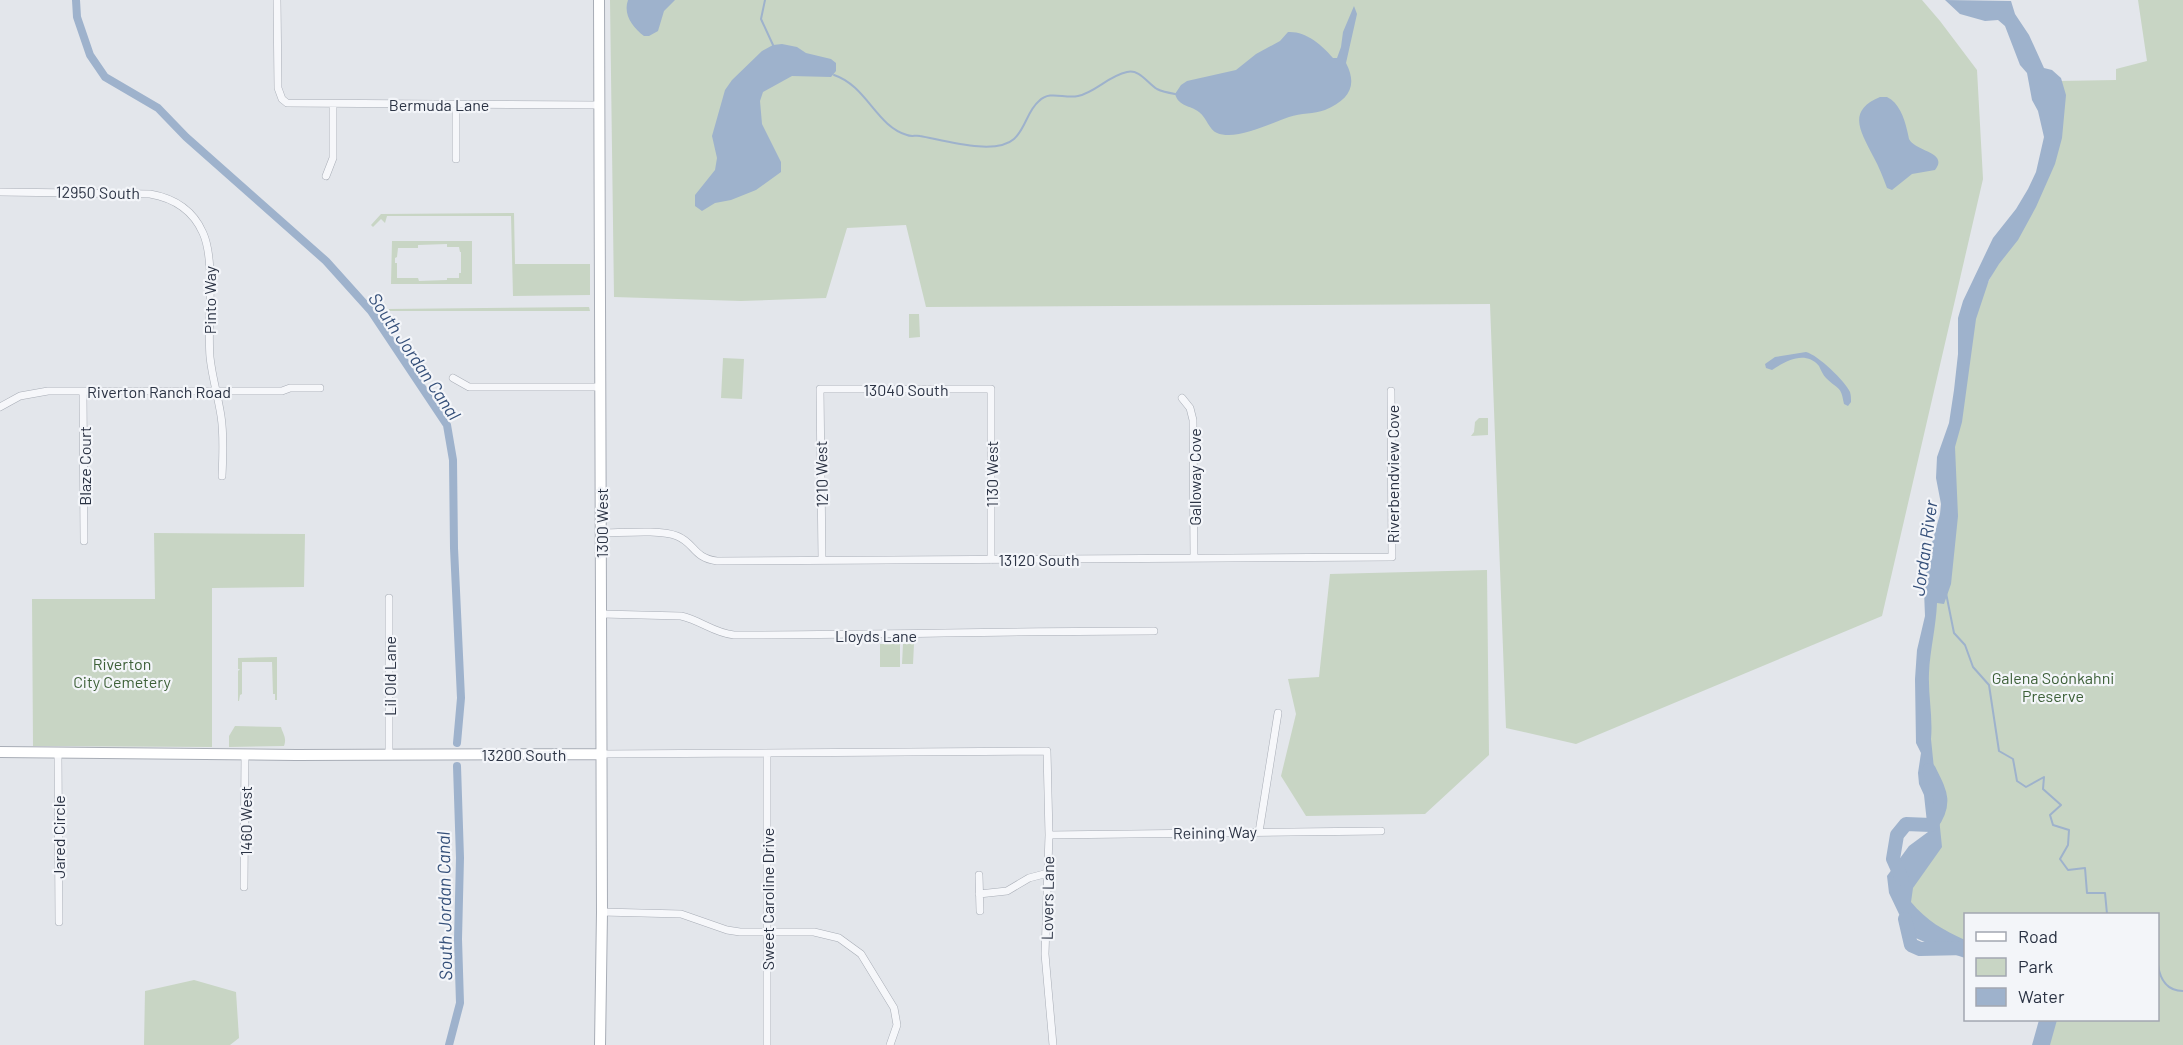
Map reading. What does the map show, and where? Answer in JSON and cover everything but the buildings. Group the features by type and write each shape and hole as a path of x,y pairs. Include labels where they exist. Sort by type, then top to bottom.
{"street":[{"name":"Bermuda Lane","path":"277,0 278,88 282,99 292,104 598,105"},
{"name":"1300 West","path":"599,0 602,614 600,1045"},
{"path":"326,176 333,158 333,104"},
{"path":"456,104 456,159"},
{"name":"12950 South","path":"0,192 150,194 171,200 190,213"},
{"name":"Pinto Way","path":"190,213 203,232 209,253 209,344 222,425 222,476"},
{"path":"453,378 469,387 600,387"},
{"name":"Riverton Ranch Road","path":"0,407 20,396 33,393 282,391 290,388 320,388"},
{"name":"13040 South","path":"820,389 991,389"},
{"name":"1210 West","path":"820,389 822,560"},
{"name":"1130 West","path":"991,389 991,560"},
{"name":"Blaze Court","path":"83,391 84,540"},
{"name":"Riverbendview Cove","path":"1391,391 1392,557"},
{"name":"Galloway Cove","path":"1182,398 1190,408 1193,420 1194,558"},
{"name":"13120 South","path":"601,533 670,534 685,540 702,557 717,561 1392,557"},
{"name":"Lil Old Lane","path":"389,598 389,755"},
{"name":"Lloyds Lane","path":"602,614 681,616 723,634 734,635 1154,630"},
{"path":"1260,832 1278,713"},
{"name":"13200 South","path":"0,752 389,755 1047,750"},
{"name":"Lovers Lane","path":"1047,750 1049,835 1046,954 1053,1045"},
{"name":"Jared Circle","path":"58,753 59,922"},
{"name":"Sweet Caroline Drive","path":"767,753 767,1045"},
{"name":"1460 West","path":"244,887 245,754"},
{"name":"Reining Way","path":"1049,835 1381,831"},
{"path":"980,894 1007,891 1029,878 1048,873"},
{"path":"979,875 980,911"},
{"path":"602,912 681,914 727,930 826,933 839,938 861,954 896,1013 897,1024 890,1045"}],"green space":[{"path":"610,0 1922,0 1977,70 1983,179 1882,616 1576,744 1506,728 1490,304 926,307 906,225 847,228 826,298 741,301 614,297"},
{"name":"Galena Soónkahni Preserve","path":"2138,0 2183,0 2183,1045 2042,1045 2054,1021 2159,1021 2159,913 1964,913 1964,943 1911,912 1907,887 1937,827 1941,813 1940,800 1932,778 1925,700 1950,456 1975,309 2056,144 2058,81 2116,80 2116,69 2147,61"},
{"path":"514,213 515,264 590,264 590,295 513,296 511,216 387,216 385,223 381,219 373,227 371,225 381,214"},
{"path":"392,241 472,241 472,284 391,284","holes":["447,244 447,247 459,247 461,252 459,278 419,281 418,278 397,278 395,258 398,248"]},
{"path":"385,303 387,309 589,307 590,311 382,311 379,308"},
{"path":"909,314 919,314 920,337 909,338"},
{"path":"723,358 744,359 742,399 721,398"},
{"path":"1479,418 1488,418 1488,435 1471,436 1475,422"},
{"name":"Riverton City Cemetery","path":"154,533 305,534 304,587 212,588 212,747 33,746 32,599 155,599"},
{"path":"1487,570 1489,755 1425,814 1306,816 1281,776 1296,714 1288,679 1319,677 1330,574"},
{"path":"880,644 900,644 900,667 880,667"},
{"path":"903,644 914,644 913,664 902,664"},
{"path":"277,657 277,700 273,694 272,662 242,662 242,694 238,701 238,671 240,669 238,669 238,658"},
{"path":"235,726 281,727 285,738 284,746 229,747 229,736"},
{"path":"194,980 236,992 239,1038 230,1045 144,1045 145,991"}],"water":[{"path":"628,0 675,0 664,11 658,31 644,36 630,20 627,10"},
{"path":"1945,0 2011,1 2015,14 2029,35 2044,68 2052,70 2061,78 2066,95 2062,138 2055,164 2018,240 1989,280 1976,319 1962,422 1955,447 1958,516 1951,584 1944,604 1937,603 1929,681 1931,739 1942,847 1913,888 1911,902 1923,915 1964,940 1964,958 1909,935 1889,893 1887,876 1909,846 1928,832 1924,795 1919,784 1918,773 1921,753 1916,743 1915,679 1917,650 1925,616 1924,591 1928,557 1940,514 1941,504 1936,478 1937,457 1949,423 1954,390 1958,354 1958,318 1963,301 1993,238 2016,209 2028,189 2036,172 2044,137 2038,111 2032,100 2027,73 2020,65 2005,26 1998,20 1985,21 1960,14"},
{"path":"1354,6 1357,14 1346,63 1350,71 1351,85 1345,97 1333,106 1321,111 1289,117 1243,133 1225,135 1214,131 1199,112 1182,104 1177,98 1175,94 1187,81 1236,70 1256,54 1280,41 1288,32 1307,36 1333,58 1337,58 1343,32"},
{"path":"782,44 831,59 836,63 836,71 831,77 792,76 763,92 760,101 762,124 781,162 781,172 756,190 731,200 715,203 702,211 695,206 695,195 715,170 717,158 712,136 725,90 732,80 762,51 773,45"},
{"path":"1880,97 1887,97 1898,107 1909,139 1938,159 1935,170 1912,174 1892,190 1887,188 1859,123 1863,109"},
{"path":"1806,352 1824,363 1847,387 1851,398 1848,406 1844,404 1838,388 1826,378 1814,361 1802,358 1783,363 1772,370 1766,368 1765,364 1775,357"},
{"path":"2039,1021 2057,1021 2050,1045 2032,1045"}],"waterway":[{"name":"South Jordan Canal","path":"76,0 77,17 90,55 105,77 158,108 186,137 326,261 371,311 447,425 453,460 454,548 461,698 457,743"},
{"path":"765,0 761,19 773,45"},
{"path":"834,75 855,88 896,130 909,136 982,147 1005,144 1014,139 1035,105 1043,98 1052,95 1078,96 1127,72 1136,73 1157,89 1175,94"},
{"path":"1946,593 1954,633 1965,645 1973,667 1989,685 1999,751 2013,759 2017,781 2026,787 2044,777 2043,789 2061,805 2050,815 2053,825 2069,830 2068,845 2060,859 2068,870 2085,868 2087,893 2105,893 2107,913"},
{"name":"South Jordan Canal","path":"449,1045 460,1003 458,939 460,858 457,766"},
{"name":"Jordan River","path":"1902,879 1893,859 1897,835 1906,824 1931,825 1939,810 1939,791 1929,770"},
{"name":"Jordan River","path":"1905,919 1911,945 1920,949 1964,948"},
{"path":"2159,970 2165,983 2173,989 2183,991"}]}
